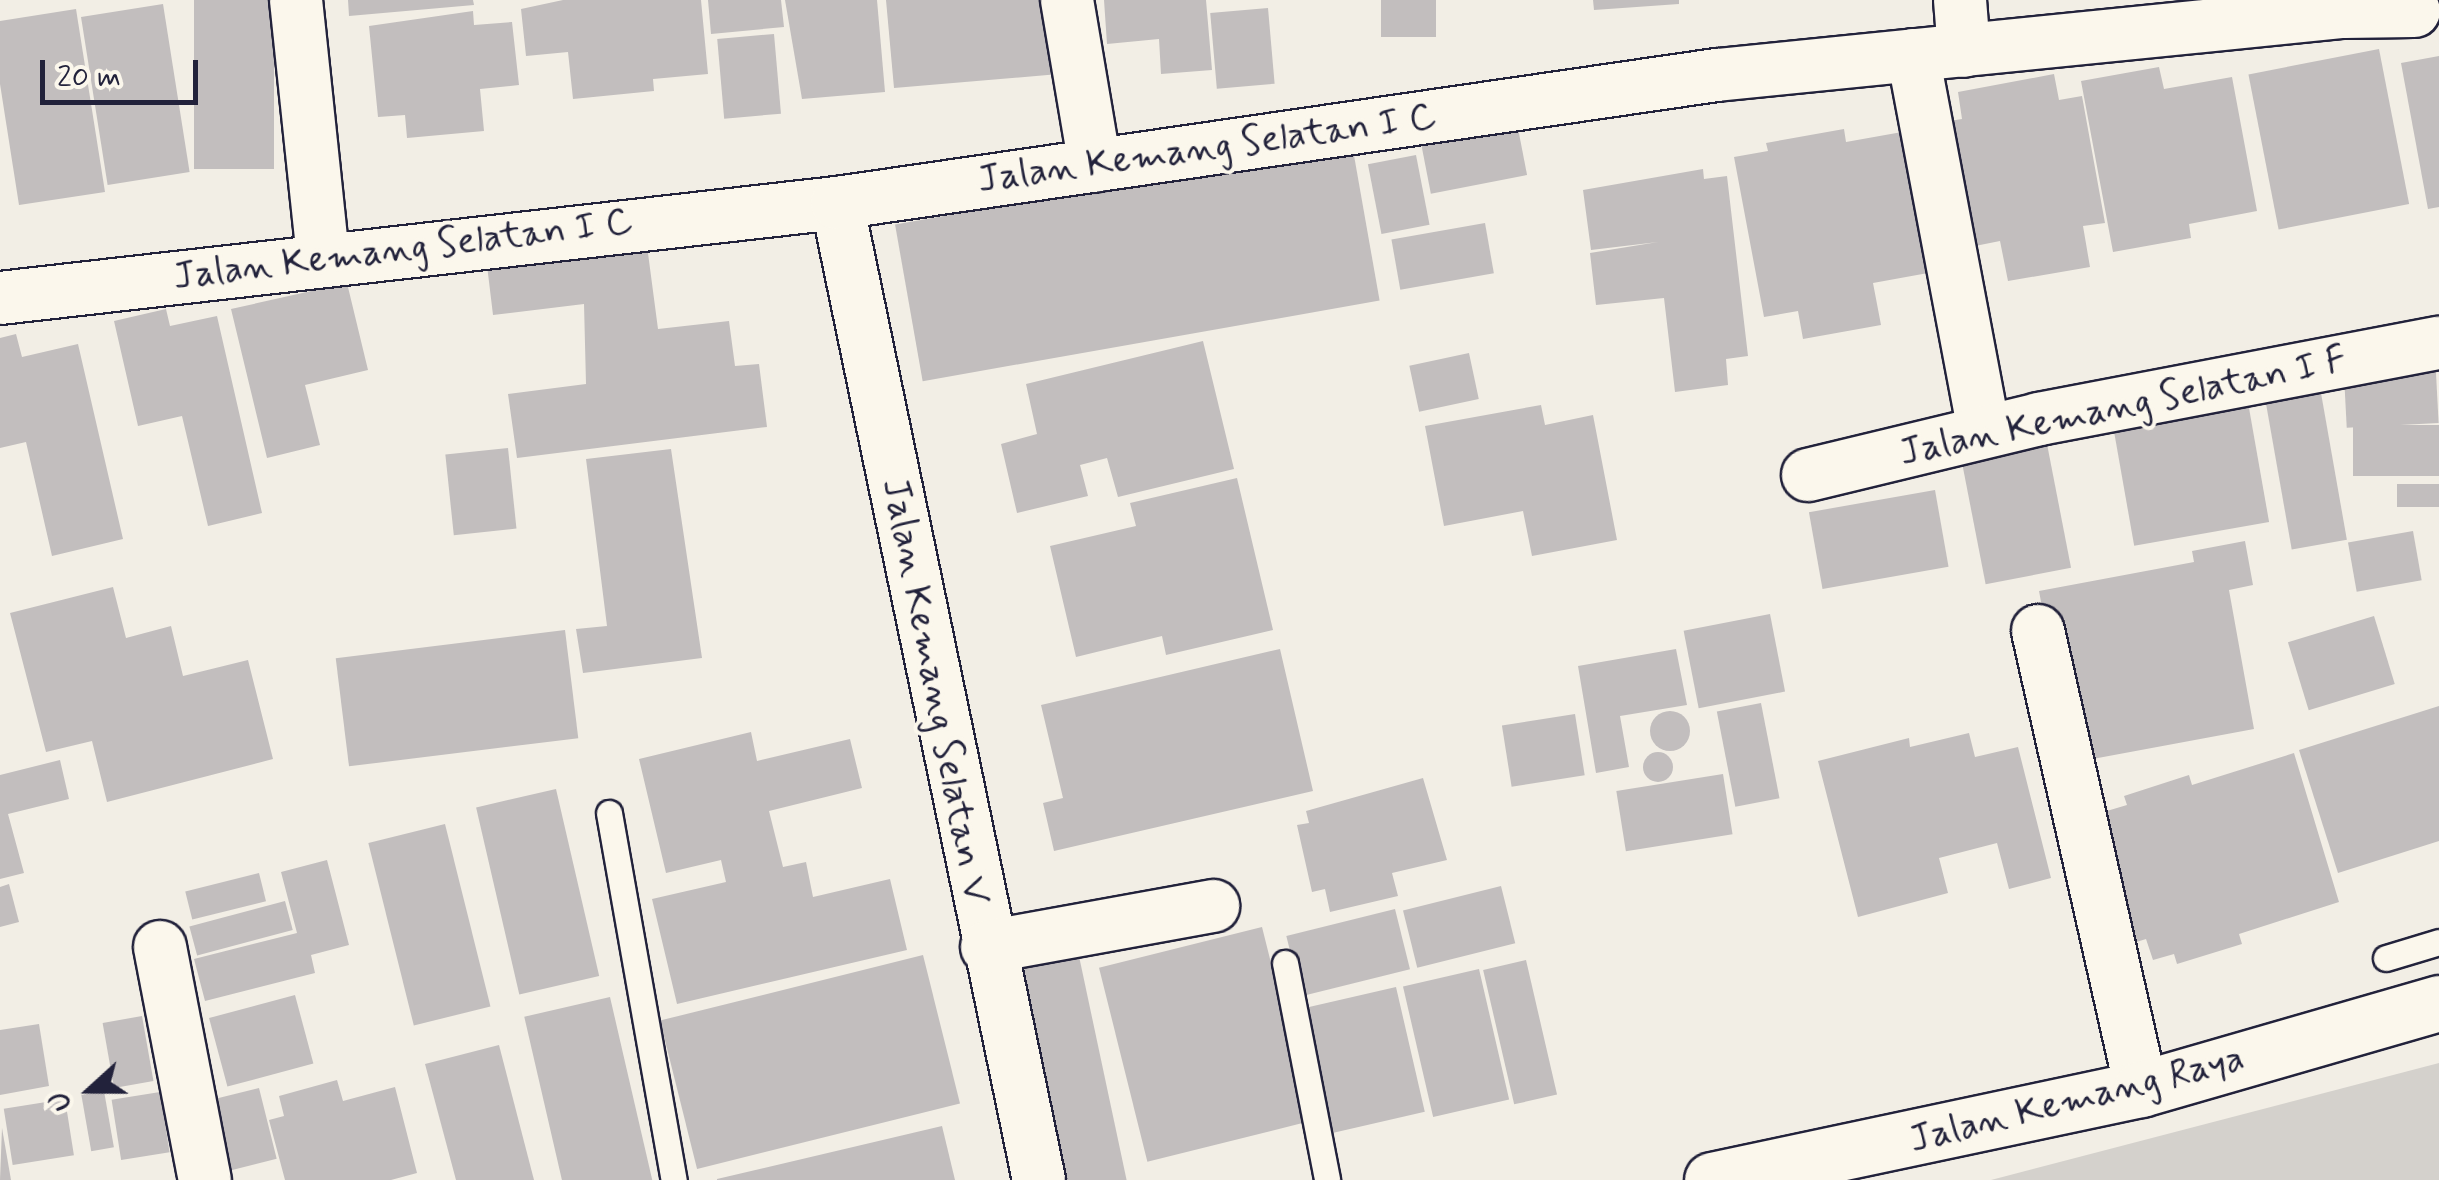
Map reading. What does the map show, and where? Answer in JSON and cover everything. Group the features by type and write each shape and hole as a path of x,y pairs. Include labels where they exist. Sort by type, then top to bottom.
{"street":[{"path":"296,0 323,258"},
{"path":"1067,0 1095,166"},
{"name":"Jalan Kemang Selatan I C","path":"0,298 323,258 837,203 1717,76 1913,55 1962,25 2414,11"},
{"path":"1913,55 1984,431"},
{"name":"Jalan Kemang Selatan V","path":"837,203 987,947 1039,1180"},
{"name":"Jalan Kemang Selatan I F","path":"1808,475 1984,431 2439,342"},
{"path":"2038,630 2142,1089"},
{"path":"987,947 1213,906"},
{"path":"160,947 206,1180"},
{"name":"Jalan Kemang Raya","path":"1712,1180 1919,1160 2142,1089 2439,1003"}],"lane":[{"path":"608,813 674,1180"},
{"path":"2386,958 2439,942"},
{"path":"1286,964 1326,1180"}],"shaded area":[{"path":"2439,1063 2439,1180 1991,1180"}],"building":[{"path":"194,0 274,0 274,169 194,169"},
{"path":"348,0 473,0 474,5 349,16"},
{"path":"563,0 701,0 708,74 653,79 654,91 573,99 568,52 526,56 521,9"},
{"path":"708,0 781,0 784,27 711,34"},
{"path":"785,0 877,0 885,92 802,99"},
{"path":"886,0 1052,0 1059,74 894,88"},
{"path":"1104,0 1206,0 1212,70 1161,74 1159,39 1107,44"},
{"path":"1381,0 1436,0 1436,37 1381,37"},
{"path":"1593,0 1679,0 1679,4 1594,10"},
{"path":"163,4 190,172 108,185 81,17"},
{"path":"1268,8 1275,84 1217,89 1210,13"},
{"path":"76,9 105,192 19,205 0,84 0,21"},
{"path":"473,11 474,25 512,22 519,85 480,89 484,131 407,138 405,115 378,117 369,26"},
{"path":"774,34 781,114 724,119 717,39"},
{"path":"2379,49 2409,204 2279,229 2248,74"},
{"path":"2439,56 2439,207 2428,209 2401,63"},
{"path":"2159,67 2164,89 2232,77 2257,211 2189,224 2191,238 2113,252 2081,81"},
{"path":"2054,74 2059,100 2082,96 2105,223 2083,226 2090,267 2008,281 2000,241 1960,249 1937,123 1962,119 1958,92"},
{"path":"1516,118 1527,175 1431,194 1420,137"},
{"path":"1844,129 1846,142 1902,132 1928,273 1873,283 1881,325 1803,339 1798,311 1764,317 1734,157 1768,151 1766,143"},
{"path":"1352,144 1380,301 923,381 895,225"},
{"path":"1416,155 1430,225 1381,234 1368,164"},
{"path":"1703,169 1704,179 1727,176 1748,356 1726,359 1728,385 1675,392 1664,298 1596,305 1590,253 1658,242 1591,250 1583,190"},
{"path":"1485,223 1494,273 1400,290 1391,239"},
{"path":"646,238 658,329 729,321 735,366 759,364 767,427 517,458 508,394 586,384 584,304 493,315 486,257"},
{"path":"347,283 368,370 305,385 320,445 267,458 231,309"},
{"path":"166,309 170,326 217,316 262,513 208,526 182,416 138,426 114,321"},
{"path":"16,334 22,357 78,344 123,539 52,556 26,442 0,448 0,338"},
{"path":"1203,341 1234,469 1118,497 1107,458 1080,465 1088,496 1017,513 1001,444 1037,434 1026,384"},
{"path":"1469,353 1479,399 1419,412 1409,366"},
{"path":"2435,354 2439,423 2347,428 2343,359"},
{"path":"2246,391 2269,522 2134,546 2111,415"},
{"path":"2321,393 2347,540 2292,549 2266,403"},
{"path":"1541,405 1545,425 1593,415 1617,540 1532,556 1523,511 1444,526 1425,426"},
{"path":"2353,425 2439,425 2439,476 2353,476"},
{"path":"2047,444 2071,568 1986,584 1962,461"},
{"path":"508,448 516,529 454,535 445,455"},
{"path":"671,449 702,658 583,673 576,629 607,626 586,459"},
{"path":"1237,478 1273,630 1166,655 1162,636 1076,657 1050,546 1136,526 1130,503"},
{"path":"2397,484 2439,484 2439,507 2397,507"},
{"path":"1935,490 1949,567 1822,589 1809,512"},
{"path":"2413,531 2422,580 2357,592 2348,542"},
{"path":"2245,541 2253,585 2229,590 2254,729 2071,763 2039,591 2194,562 2192,551"},
{"path":"113,587 126,638 171,626 183,676 248,660 273,759 107,802 92,741 46,752 10,613"},
{"path":"1770,614 1785,692 1699,708 1684,631"},
{"path":"2374,616 2395,684 2309,710 2288,642"},
{"path":"565,630 578,738 349,766 336,658"},
{"path":"1280,649 1313,791 1054,851 1043,803 1063,798 1041,705"},
{"path":"1676,649 1687,705 1620,716 1629,767 1596,773 1578,666"},
{"path":"1761,703 1780,798 1735,807 1717,712"},
{"path":"2439,706 2439,841 2338,873 2299,750"},
{"path":"1670,711 1684,717 1690,731 1684,745 1670,751 1656,745 1650,731 1656,717"},
{"path":"1575,714 1585,775 1512,787 1502,726"},
{"path":"751,732 757,761 850,739 862,788 769,811 783,867 806,862 813,897 890,879 907,950 677,1004 652,899 726,882 721,860 666,873 639,759"},
{"path":"1969,733 1975,757 2018,747 2051,878 2009,889 1997,843 1939,858 1948,893 1858,917 1818,761 1909,738 1910,747"},
{"path":"1658,752 1669,756 1673,767 1669,778 1658,782 1647,778 1643,767 1647,756"},
{"path":"2294,753 2339,902 2239,934 2242,944 2177,964 2174,954 2153,960 2146,939 2130,944 2090,816 2127,805 2124,796 2189,775 2192,785"},
{"path":"60,760 69,799 8,814 24,873 0,879 0,775"},
{"path":"1723,774 1733,834 1626,851 1616,791"},
{"path":"1423,778 1447,860 1392,873 1398,896 1330,912 1325,889 1312,892 1297,825 1309,823 1306,811"},
{"path":"556,789 599,976 519,995 476,807"},
{"path":"445,824 490,1006 414,1026 368,843"},
{"path":"327,860 349,945 311,955 315,973 205,1001 194,959 297,933 281,872"},
{"path":"259,873 266,901 192,920 185,891"},
{"path":"9,884 19,922 0,927 0,887"},
{"path":"1501,886 1515,943 1417,968 1403,910"},
{"path":"285,901 293,930 197,956 189,927"},
{"path":"1395,909 1410,969 1301,996 1286,936"},
{"path":"1262,927 1310,1121 1147,1162 1099,968"},
{"path":"1076,942 1127,1180 1054,1180 1007,957"},
{"path":"923,955 960,1103 697,1169 660,1021"},
{"path":"1526,960 1557,1094 1514,1104 1483,970"},
{"path":"1479,969 1509,1100 1433,1117 1403,987"},
{"path":"1396,987 1425,1112 1330,1134 1301,1009"},
{"path":"295,995 313,1064 227,1087 209,1018"},
{"path":"610,997 652,1180 562,1180 524,1017"},
{"path":"142,1016 153,1081 114,1088 103,1023"},
{"path":"39,1024 49,1086 0,1095 0,1030"},
{"path":"499,1045 534,1180 456,1180 425,1064"},
{"path":"337,1080 343,1101 395,1087 417,1173 391,1180 285,1180 269,1120 284,1116 279,1096"},
{"path":"259,1088 277,1159 226,1171 209,1101"},
{"path":"104,1091 114,1147 91,1151 81,1095"},
{"path":"160,1092 170,1152 121,1160 112,1100"},
{"path":"65,1099 74,1155 13,1165 4,1109"},
{"path":"942,1126 955,1180 717,1180 717,1179"},
{"path":"2,1128 11,1180 0,1180"}]}
